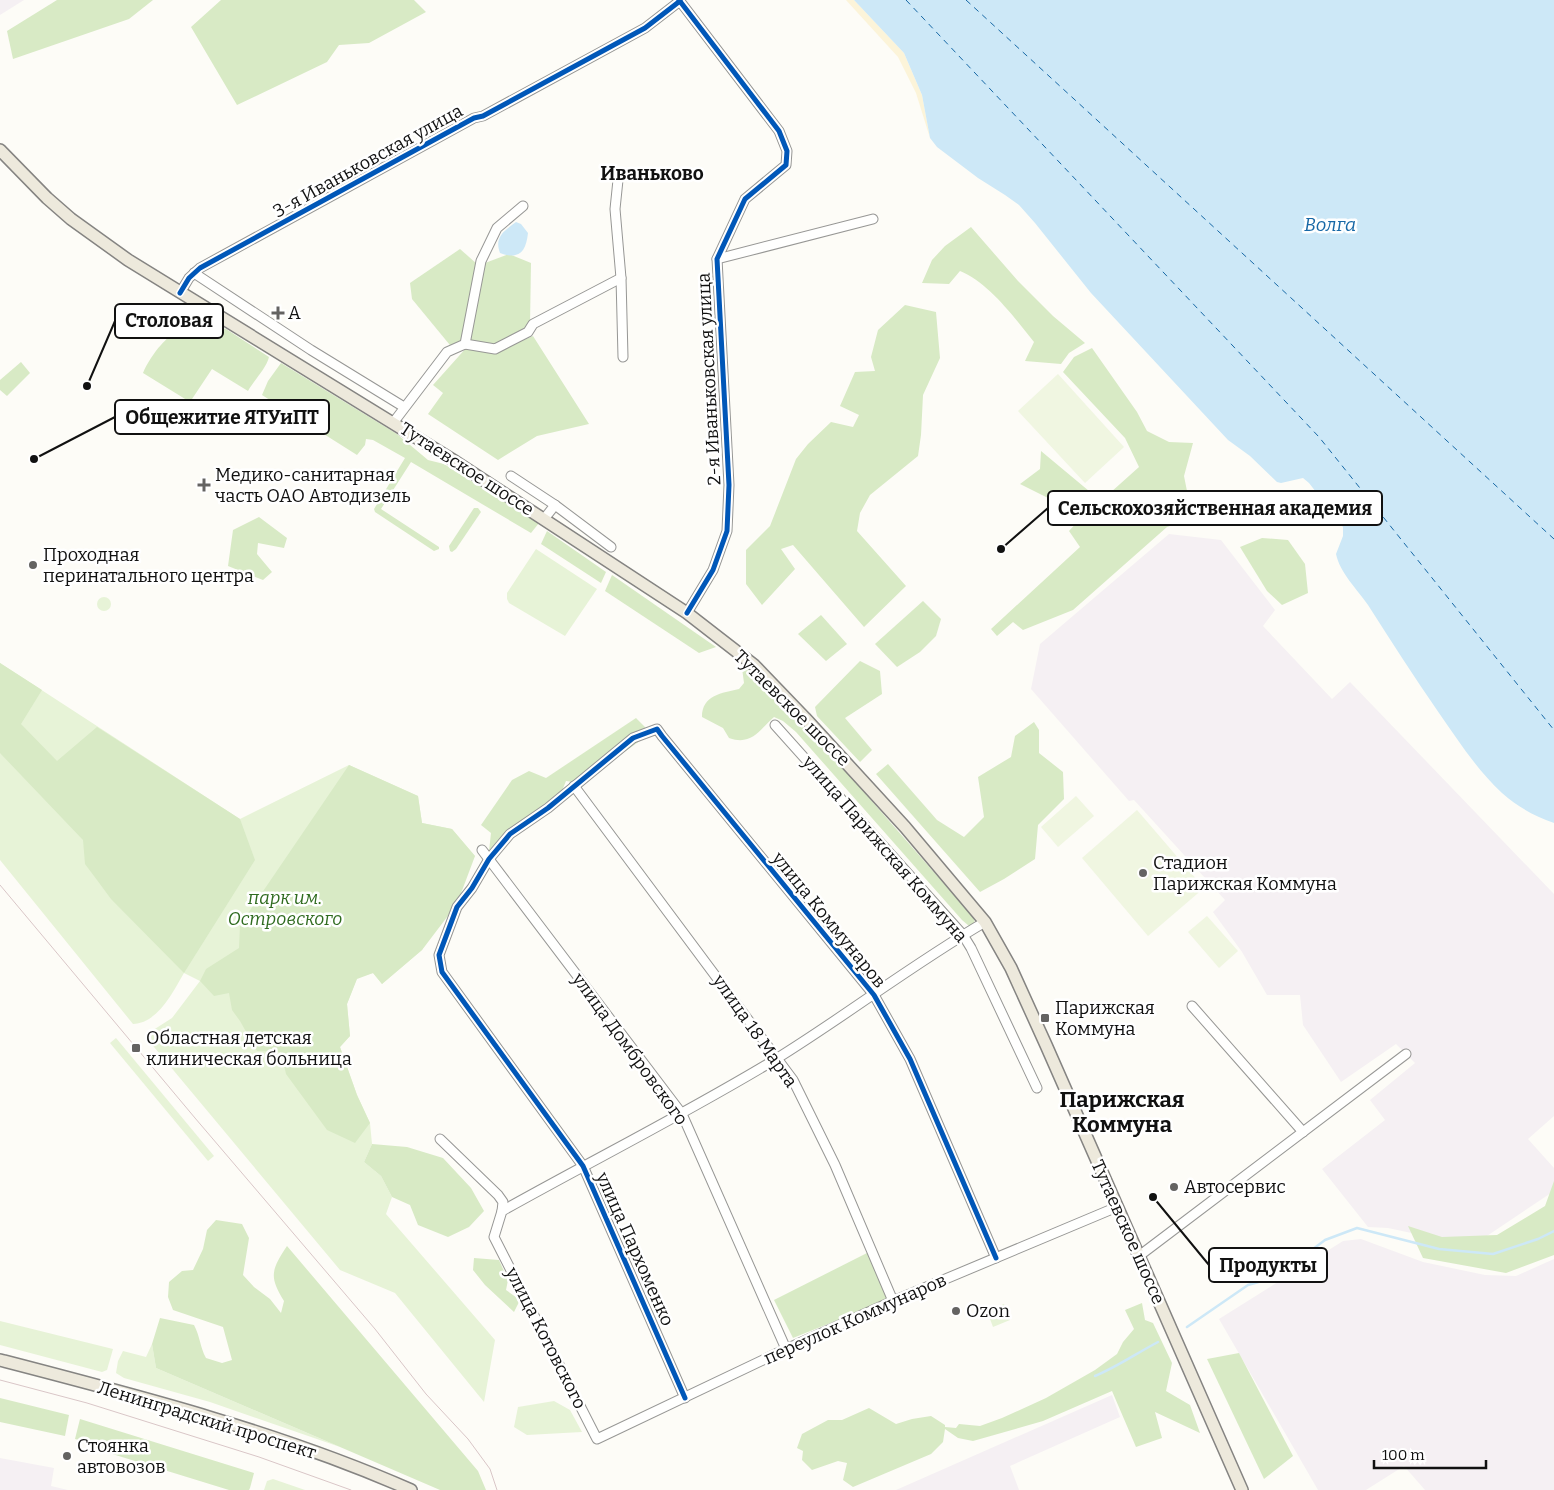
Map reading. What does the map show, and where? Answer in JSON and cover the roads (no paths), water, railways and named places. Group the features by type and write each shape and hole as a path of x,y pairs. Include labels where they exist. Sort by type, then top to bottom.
{"main road":[{"name":"Тутаевское шоссе","path":"0,150 47,198 71,219 128,260 394,423 687,613 754,665 801,713 905,827 985,922 1011,968 1242,1490"},
{"name":"Ленинградский проспект","path":"0,1360 214,1418 377,1475 411,1490"}],"street":[{"name":"2-я Иваньковская улица","path":"679,0 779,131 788,151 786,165 745,199 717,259 728,485 727,532 713,570 687,613"},
{"name":"3-я Иваньковская улица","path":"180,292 194,273 474,118 482,116 645,28 679,0"},
{"path":"618,180 615,209 621,278 623,356"},
{"path":"465,344 481,261 497,228 523,206"},
{"path":"717,259 873,219"},
{"path":"194,273 311,350 404,407"},
{"path":"394,423 404,407 447,352 465,344 495,349 528,332 533,324 621,278"},
{"path":"511,476 555,505 611,547"},
{"path":"544,519 555,505"},
{"name":"улица Парижская Коммуна","path":"775,725 964,935 1037,1088"},
{"name":"улица Коммунаров","path":"574,786 633,738 657,729 874,995 910,1059 996,1258"},
{"path":"489,859 510,834 548,808 574,786"},
{"name":"улица 18 Марта","path":"574,786 778,1058 792,1080 835,1165 893,1301"},
{"name":"улица Домбровского","path":"482,850 682,1114 786,1349"},
{"name":"улица Пархоменко","path":"489,859 472,888 456,906 439,955 442,972 583,1166 685,1398"},
{"path":"502,1212 583,1166 682,1114 778,1058 985,922"},
{"path":"1192,1006 1303,1132"},
{"path":"1139,1256 1406,1054"},
{"path":"440,1139 498,1195 503,1202 502,1212"},
{"name":"переулок Коммунаров","path":"597,1439 786,1349 893,1301 1117,1207"},
{"name":"улица Котовского","path":"502,1212 494,1237 597,1439"}],"water":[{"name":"Волга","path":"854,0 1554,0 1554,823 1526,811 1514,803 1476,765 1341,568 1336,554 1343,536 1343,527 1309,483 1303,478 1281,483 1277,482 1250,456 1228,440 1091,293 1019,205 978,178 937,147 930,138 922,95 904,53"},
{"path":"516,222 521,224 528,233 523,250 517,255 512,256 500,253 498,243 501,235"}],"waterway":[{"path":"1187,1327 1248,1285 1276,1277 1325,1240 1357,1228 1439,1249 1493,1254 1538,1239 1554,1231"},
{"path":"1095,1376 1158,1342"}],"tram line":[{"path":"0,885 375,1329 426,1394 468,1439 490,1469 497,1490"},
{"path":"0,1380 87,1403 259,1457 351,1490"}],"place":[{"name":"А","path":"278,313"},
{"name":"Столовая","path":"87,386"},
{"name":"Общежитие ЯТУиПТ","path":"34,459"},
{"name":"Медико-санитарная часть ОАО Автодизель","path":"204,485"},
{"name":"Сельскохозяйственная академия","path":"1001,549"},
{"name":"Проходная перинатального центра","path":"33,565"},
{"name":"Стадион Парижская Коммуна","path":"1143,873"},
{"name":"Парижская Коммуна","path":"1045,1018"},
{"name":"Областная детская клиническая больница","path":"136,1048"},
{"name":"Автосервис","path":"1174,1187"},
{"name":"Продукты","path":"1153,1197"},
{"name":"Ozon","path":"956,1311"},
{"name":"Стоянка автовозов","path":"67,1456"}],"district":[{"name":"Иваньково","path":"652,173"},
{"name":"Парижская Коммуна","path":"1122,1112"}],"park label":[{"name":"парк им. Островского","path":"285,908"}]}
